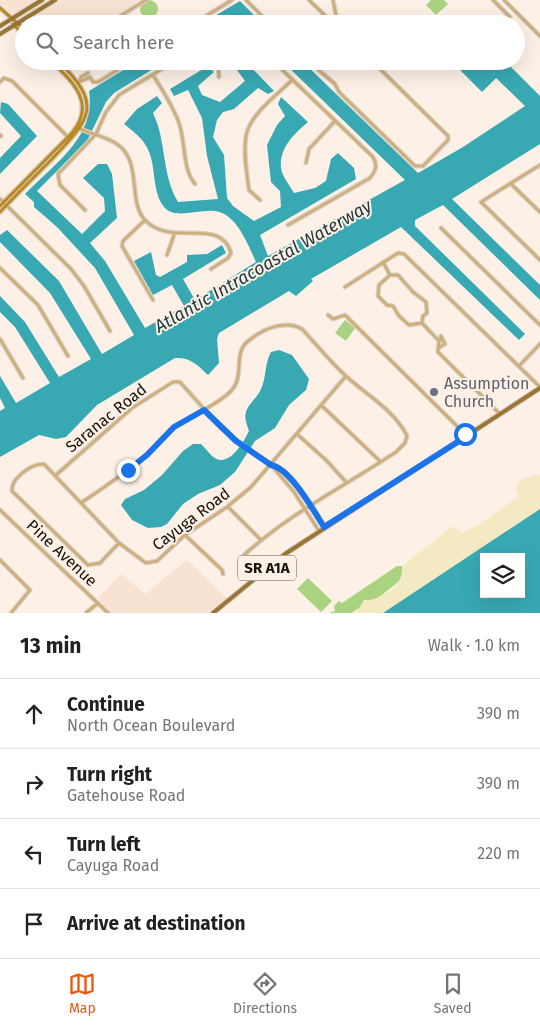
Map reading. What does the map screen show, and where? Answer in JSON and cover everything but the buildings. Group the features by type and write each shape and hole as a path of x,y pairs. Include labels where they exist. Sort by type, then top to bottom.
{"main road":[{"path":"18,15 42,0"},
{"path":"31,15 56,0"},
{"path":"0,26 15,17"},
{"path":"0,34 15,25"},
{"name":"SR A1A","path":"213,613 281,556 540,388"}],"street":[{"path":"122,15 146,0"},
{"path":"208,15 232,0"},
{"path":"246,0 261,15"},
{"path":"309,0 325,15"},
{"path":"333,0 336,15"},
{"path":"493,0 508,15"},
{"path":"504,0 519,15"},
{"path":"0,8 15,23"},
{"path":"525,21 540,36"},
{"path":"60,70 74,84 79,93 82,106 80,129"},
{"path":"0,212 21,187 80,129 85,120 86,106 79,82 67,70"},
{"path":"74,84 90,78 93,82 98,82 117,70"},
{"path":"85,210 60,185 58,174 96,134 106,112 119,95 160,70"},
{"path":"219,70 220,76"},
{"path":"282,70 377,163 376,170 370,178 288,225"},
{"path":"319,70 335,84 339,92 415,166 423,166 448,140 448,136 381,70"},
{"path":"79,82 81,77 88,73"},
{"path":"153,74 174,109 180,126 189,176 195,184"},
{"path":"0,82 4,78 12,81 69,138"},
{"path":"260,200 249,190 245,149 246,134 253,120 292,80"},
{"path":"306,163 309,149 335,121"},
{"path":"80,129 118,144 126,154 132,165 139,209 145,220 158,229 174,235 208,233 223,240 231,253 228,258 211,269"},
{"path":"540,165 481,202 540,260"},
{"path":"512,184 540,212"},
{"path":"0,199 71,269 84,286 110,331"},
{"path":"0,206 5,204"},
{"path":"145,220 123,241 122,246 153,300"},
{"path":"441,228 540,325"},
{"path":"167,255 174,235"},
{"path":"346,287 382,262 398,253 404,254 540,388"},
{"path":"382,262 390,275"},
{"path":"0,268 38,305 68,356"},
{"path":"390,275 398,275 413,292 426,302 427,313 423,316 422,323 409,325 399,316 393,306 387,305 378,296 379,285 390,275"},
{"path":"328,315 333,319 345,315 467,436"},
{"path":"422,323 439,341"},
{"path":"81,504 147,455 174,427 204,410 231,391 239,380 241,350 246,342 282,324 294,324 346,376 378,402 398,422 407,436 405,443 381,462 310,504 244,555"},
{"path":"438,348 445,344 441,336 439,341 438,348 438,352 500,414"},
{"path":"0,339 23,378"},
{"path":"519,366 540,344"},
{"name":"Cayuga Road","path":"56,474 81,504 119,543 146,563 157,561 185,535 228,507 271,465 346,376"},
{"name":"Saranac Road","path":"56,474 132,408 173,382 180,382 186,387 204,410"},
{"path":"321,405 381,462"},
{"path":"204,410 236,441 271,465 305,508 319,531"},
{"path":"297,434 326,460 346,482"},
{"path":"56,474 44,464 38,464 15,479 12,491 88,565 100,563 119,543"},
{"path":"271,465 277,466 281,470 310,504 324,527"},
{"path":"228,507 261,540"},
{"name":"Pine Avenue","path":"0,510 108,613"},
{"path":"185,535 222,570 223,574"},
{"path":"0,560 30,590 11,613"},
{"path":"86,613 98,603"}],"shaded area":[{"path":"0,0 140,0 116,15 15,16 0,4"},
{"path":"187,560 227,598 208,613 111,613 98,598 121,574 145,594"}],"green space":[{"path":"149,0 158,9 155,15 143,15 140,9 143,3"},
{"path":"431,0 444,0 448,4 436,15 426,5"},
{"path":"345,320 355,328 346,341 335,333"},
{"path":"397,566 402,566 403,578 382,595 351,613 329,613 335,611 334,606 339,601 342,603"},
{"path":"308,578 332,601 321,612 297,589"}],"sand":[{"path":"540,475 540,509 383,613 351,613 359,608 364,600 378,598 391,590 400,579 402,566 453,526 462,533 481,523 519,496 516,489 520,480"}],"water":[{"path":"240,1 254,15 216,15"},
{"name":"Atlantic Intracoastal Waterway","path":"123,70 151,70 114,93 106,102 87,141 37,191 82,234 105,211 104,198 83,178 98,164 107,164 112,174 117,218 90,243 105,261 145,328 184,306 172,285 153,295 134,261 151,252 156,275 160,277 187,262 187,255 207,254 222,245 226,253 183,279 195,300 256,262 243,235 234,222 222,213 207,211 176,213 164,207 160,201 151,158 147,148 139,136 124,124 137,109 157,96 162,103 153,113 160,135 169,180 178,202 218,199 207,156 202,118 188,90 174,96 170,89 201,70 212,70 214,72 198,86 202,95 220,102 245,81 237,70 254,70 274,91 268,94 258,88 234,109 223,112 217,120 213,137 224,155 227,198 233,206 254,221 281,207 280,191 271,182 267,145 277,125 285,116 278,104 281,97 308,122 288,142 282,154 281,168 294,193 315,188 326,181 331,159 338,153 354,168 356,179 260,235 268,256 405,180 291,70 311,70 418,173 463,147 525,106 496,78 482,92 460,70 514,70 540,96 540,144 452,199 540,285 540,300 443,205 415,220 415,226 525,334 519,340 401,227 311,279 313,281 296,296 289,291 219,333 217,339 219,363 208,375 189,360 175,358 97,405 66,437 56,439 39,435 0,457 0,411 5,408 0,398 0,376 16,403 50,383 15,327 0,312 0,296 25,322 59,377 91,359 50,293 0,242 0,235 7,230 59,281 102,354 134,335 95,268 57,227 34,207 34,202 25,194 60,160 80,136 86,122 89,107 89,91"},
{"path":"1,102 8,104 37,136 0,174 0,158 21,136 0,113"},
{"path":"279,350 292,355 309,379 306,390 289,405 275,428 255,441 235,472 220,485 198,494 183,504 167,524 161,527 148,528 132,520 121,505 125,499 144,490 162,475 183,451 193,444 201,444 212,456 224,460 239,448 249,431 245,414 261,389 271,352"},
{"path":"540,509 540,613 383,613"}],"place":[{"name":"Assumption Church","path":"434,392"}],"route":[{"path":"128,470 147,455 174,427 204,410 236,441 271,465 277,466 298,488 324,527 467,436 465,434"}]}
